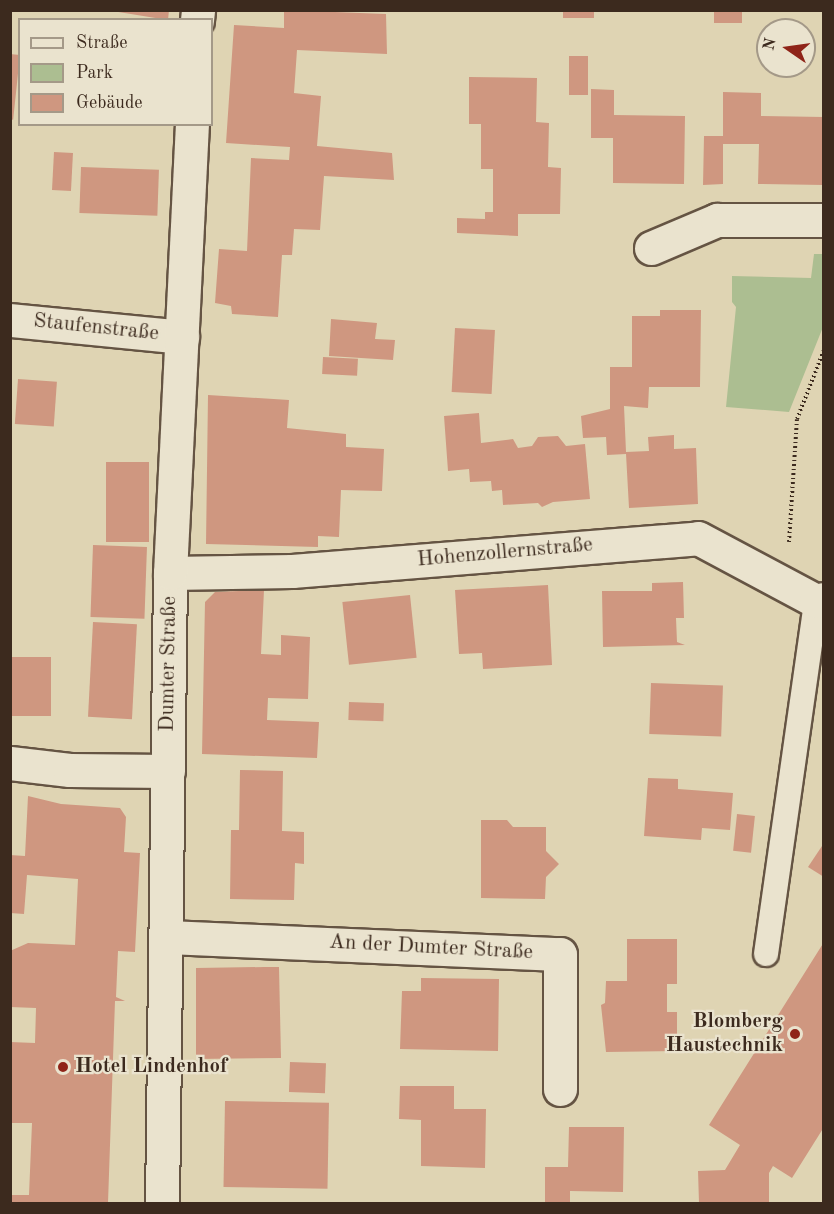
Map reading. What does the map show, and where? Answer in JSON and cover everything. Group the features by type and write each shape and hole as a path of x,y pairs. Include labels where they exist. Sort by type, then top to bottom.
{"street":[{"name":"Dumter Straße","path":"162,1203 170,573 192,126"},
{"path":"651,248 717,220 824,220"},
{"name":"Staufenstraße","path":"10,320 182,337"},
{"name":"Hohenzollernstraße","path":"170,573 292,571 698,538 786,585 820,600"},
{"path":"10,763 70,770 168,771"},
{"name":"An der Dumter Straße","path":"167,937 561,954 560,1089"}],"lane":[{"path":"766,954 820,600"}],"path":[{"path":"786,585 797,419 824,350"}],"green space":[{"path":"814,254 823,254 823,327 789,412 726,407 736,307 732,302 732,276 811,278"}],"building":[{"path":"106,10 169,10 168,18"},
{"path":"284,10 386,14 387,54 297,50 294,93 321,96 317,146 392,153 394,180 324,176 320,230 294,229 292,255 282,255 278,317 232,314 231,306 215,303 219,249 247,251 251,158 289,160 290,147 226,143 234,25 284,28"},
{"path":"563,10 594,10 594,18 563,18"},
{"path":"714,10 742,10 742,23 714,23"},
{"path":"10,54 18,55 13,120 10,119"},
{"path":"569,56 588,56 588,95 569,95"},
{"path":"469,77 537,78 536,122 549,123 548,167 561,168 560,214 518,214 518,236 457,233 457,218 485,219 485,212 493,212 493,169 481,169 481,124 469,124"},
{"path":"591,89 614,90 614,115 685,116 684,184 613,183 613,138 591,138"},
{"path":"723,92 761,93 761,116 824,117 824,185 758,184 759,144 723,144 723,184 703,185 704,136 723,136"},
{"path":"54,152 73,153 71,191 52,190"},
{"path":"81,167 159,170 157,216 79,213"},
{"path":"660,310 701,310 700,387 649,387 648,408 624,406 626,452 649,451 648,437 674,435 674,449 696,448 698,504 629,508 626,454 607,455 606,437 583,438 581,416 610,409 610,367 632,367 632,316 660,316"},
{"path":"331,319 377,323 375,339 395,340 393,360 329,356"},
{"path":"455,328 495,330 492,394 452,392"},
{"path":"323,357 358,359 357,376 322,374"},
{"path":"18,379 57,382 54,427 15,424"},
{"path":"208,395 289,400 287,428 346,434 346,447 384,449 382,491 341,490 339,537 318,536 318,547 206,544"},
{"path":"479,413 481,443 513,439 518,448 532,446 538,437 558,436 566,446 585,444 590,499 553,502 542,507 538,503 503,505 502,490 492,491 491,481 470,482 469,469 448,471 444,416"},
{"path":"106,462 149,462 149,542 106,542"},
{"path":"93,545 147,547 144,619 90,617"},
{"path":"683,582 684,618 676,618 677,642 685,645 603,647 602,591 652,591 652,583"},
{"path":"548,585 552,665 483,669 482,653 459,654 455,590"},
{"path":"264,590 261,654 281,655 281,635 310,637 308,699 268,698 267,720 319,722 317,758 202,754 205,602 215,592"},
{"path":"410,595 417,658 349,665 342,602"},
{"path":"93,622 137,624 132,719 88,717"},
{"path":"10,657 51,657 51,716 10,716"},
{"path":"651,683 723,686 721,736 649,734"},
{"path":"349,702 384,703 383,721 348,720"},
{"path":"240,770 283,771 282,831 304,832 304,864 295,863 294,900 230,899 231,830 239,830"},
{"path":"648,778 678,779 678,789 733,793 730,830 702,828 701,840 644,836"},
{"path":"28,796 61,804 120,808 126,817 124,852 140,853 135,952 118,951 116,997 125,1001 115,1001 108,1203 10,1203 10,1195 29,1195 32,1123 10,1123 10,1042 35,1043 36,1008 10,1007 10,951 28,943 75,945 78,879 27,875 24,914 10,913 10,855 25,856"},
{"path":"737,814 755,816 751,853 733,851"},
{"path":"481,820 507,820 513,827 546,827 546,851 559,864 546,877 545,899 481,898"},
{"path":"824,843 824,877 808,867"},
{"path":"627,939 677,939 677,984 667,984 667,1012 677,1012 677,1051 606,1052 601,1005 605,1003 606,981 627,981"},
{"name":"Blomberg Haustechnik","path":"824,942 824,1127 792,1178 773,1166 769,1173 769,1203 699,1203 698,1171 725,1170 740,1145 709,1125"},
{"path":"279,967 281,1058 196,1059 196,968"},
{"path":"421,978 499,979 498,1051 400,1049 402,991 421,991"},
{"path":"290,1062 326,1063 325,1093 289,1092"},
{"path":"400,1086 454,1086 454,1109 486,1109 485,1168 421,1166 421,1120 399,1119"},
{"path":"225,1101 329,1103 327,1189 223,1187"},
{"path":"569,1127 624,1127 623,1192 570,1191 570,1203 545,1203 545,1167 568,1167"}],"place":[{"name":"Blomberg Haustechnik","path":"795,1034"},
{"name":"Hotel Lindenhof","path":"63,1067"}]}
